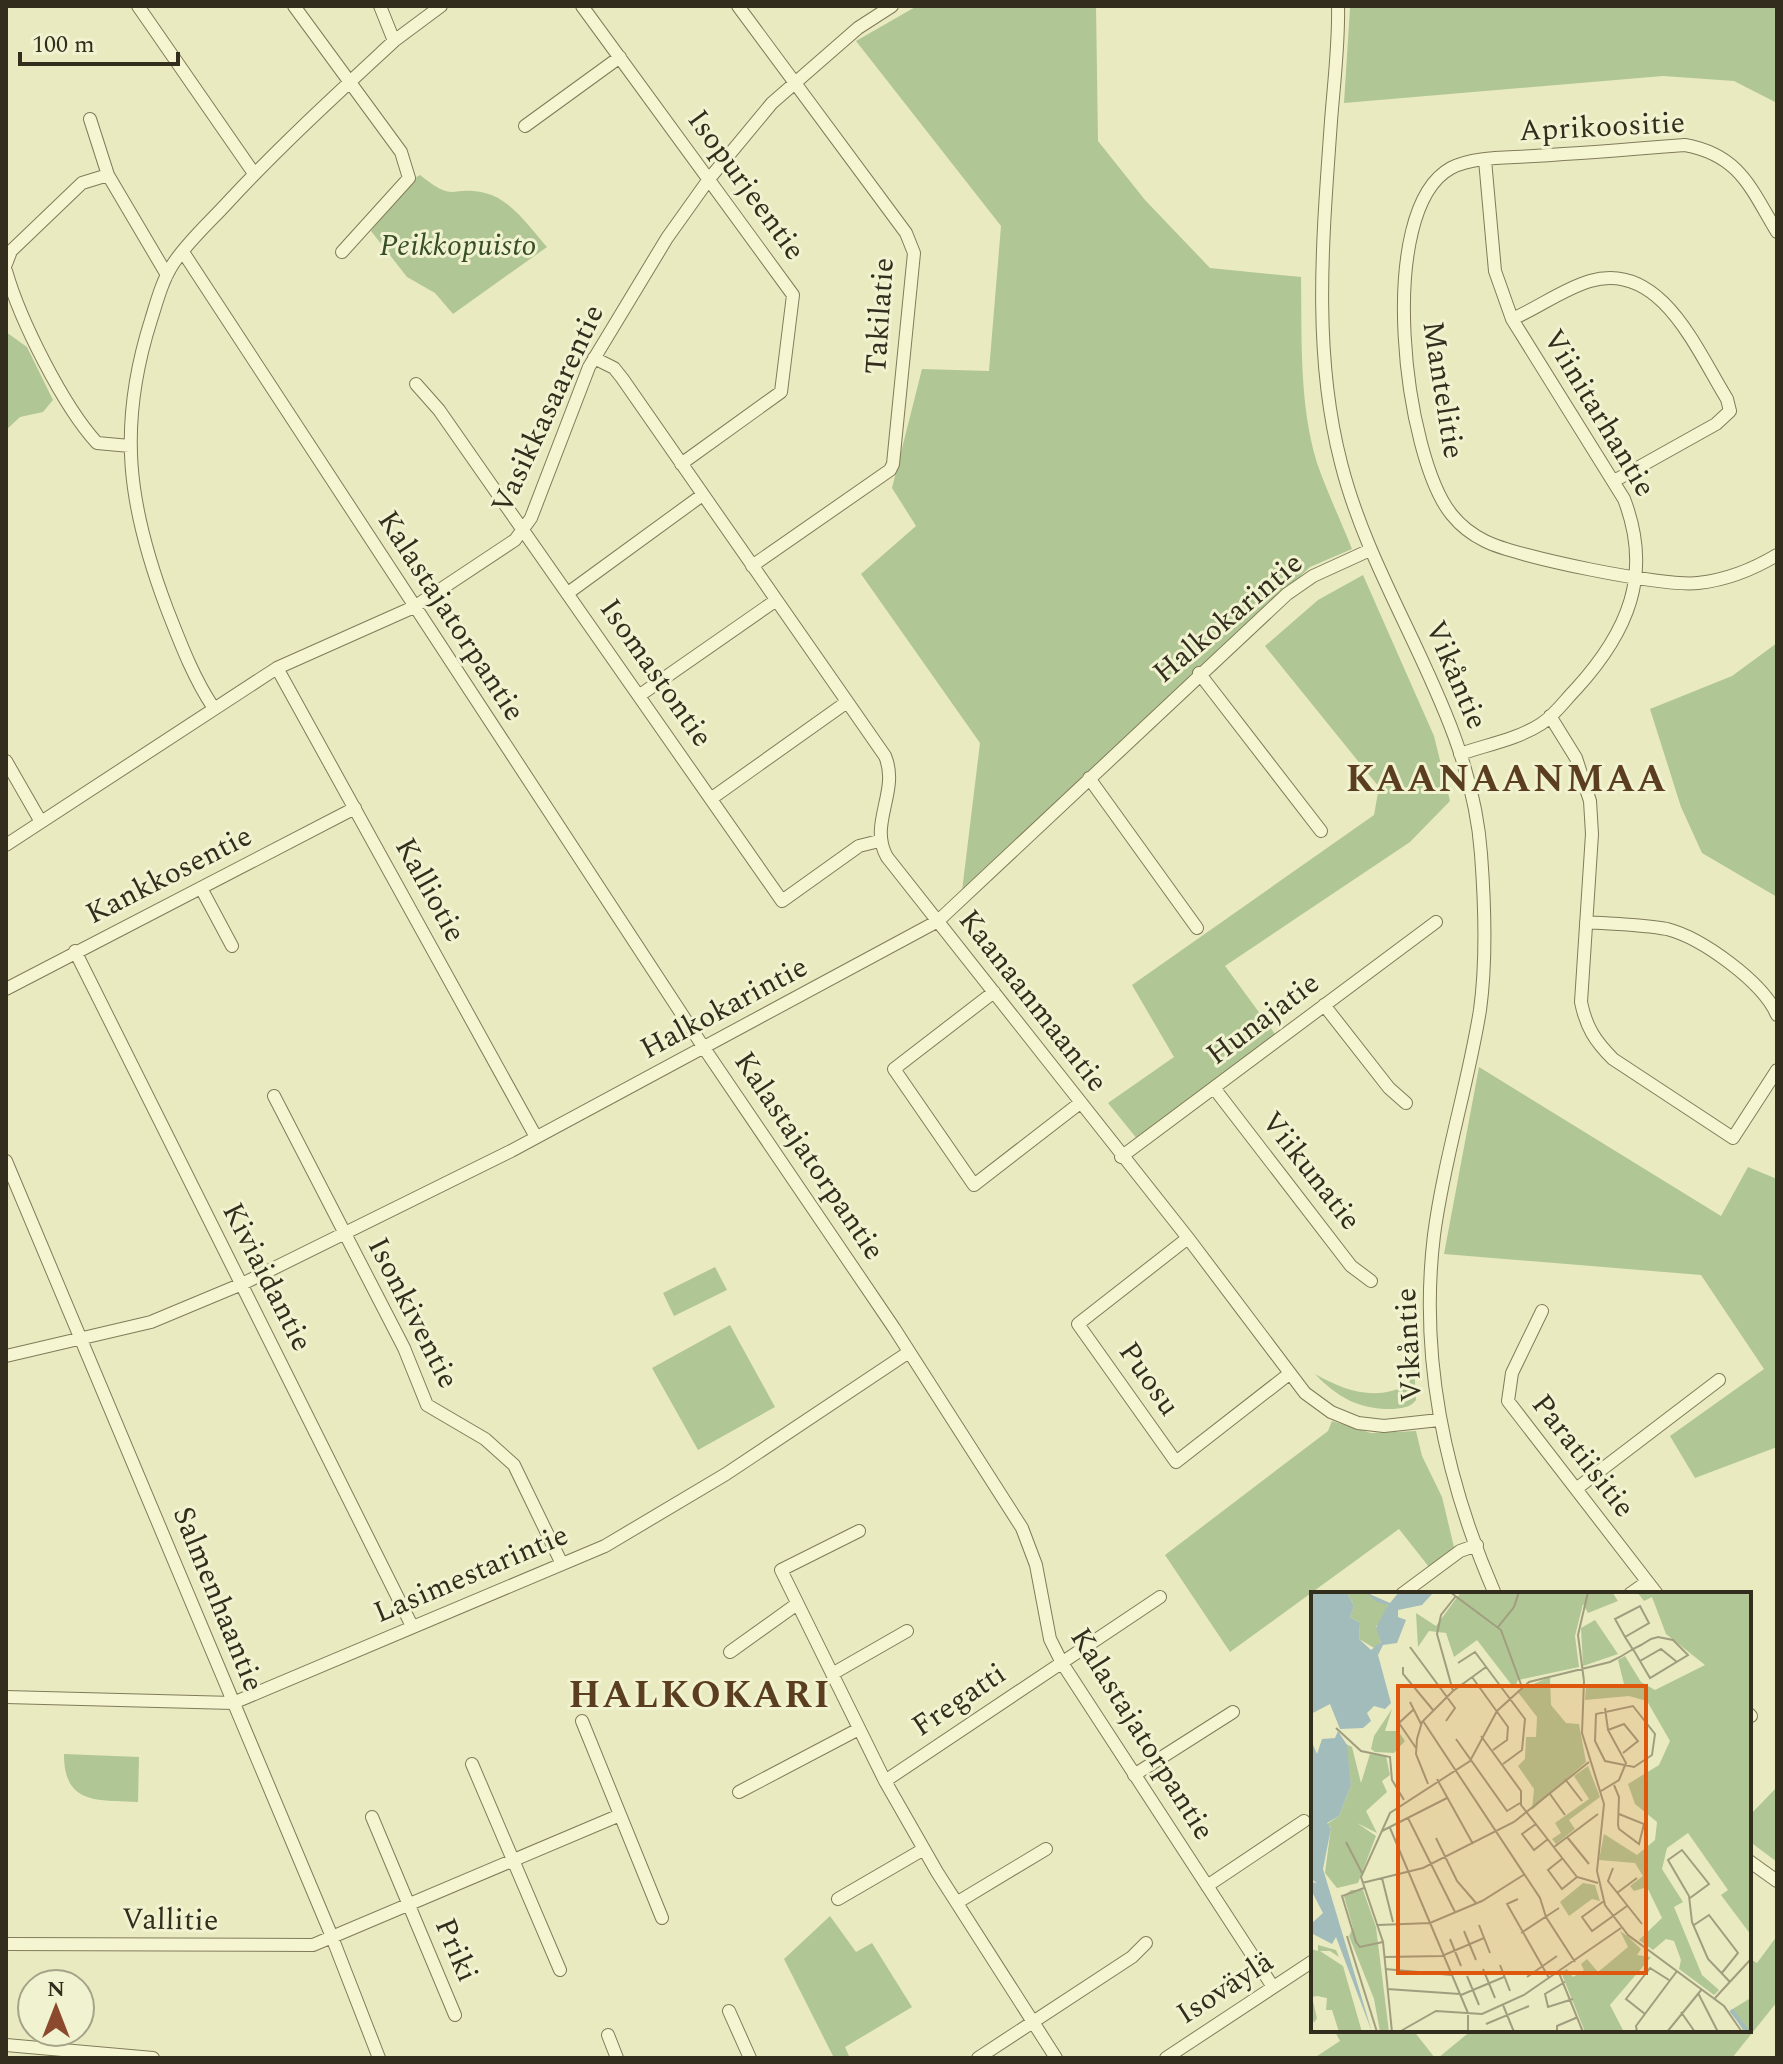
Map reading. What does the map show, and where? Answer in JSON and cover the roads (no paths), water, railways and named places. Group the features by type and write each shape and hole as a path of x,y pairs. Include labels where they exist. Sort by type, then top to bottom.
{"street":[{"path":"138,6 253,172"},
{"path":"294,6 401,152 409,178 342,252"},
{"path":"380,6 394,41"},
{"path":"213,707 182,646 153,571 132,492 130,446 136,381 145,338 167,275 183,252 253,172 394,41 441,6"},
{"name":"Isopurjeentie","path":"582,6 790,288 793,300 781,392 681,464"},
{"name":"Takilatie","path":"738,6 906,233 914,253 890,470 752,566"},
{"name":"Vikåntie","path":"1338,6 1324,227 1323,342 1340,462 1370,550 1436,684 1460,754 1481,849 1483,981 1441,1196 1432,1262 1432,1362 1439,1420"},
{"name":"Vasikkasaarentie","path":"6,845 277,668 414,607 510,545 531,518 594,358 630,294 709,179 794,81 889,7"},
{"path":"525,126 620,57"},
{"path":"90,119 108,175 167,275"},
{"name":"Aprikoositie","path":"1485,160 1685,145 1708,149 1727,159 1744,176 1777,232"},
{"name":"Viinitarhantie","path":"1460,754 1531,729 1550,716 1615,641 1636,577 1638,556 1633,522 1614,481 1512,319 1495,271 1485,160"},
{"name":"Mantelitie","path":"1485,160 1459,165 1438,177 1419,201 1409,237 1405,331 1412,401 1430,477 1451,514 1484,541 1514,551 1636,577"},
{"path":"6,264 11,251 82,183 108,175"},
{"name":"Kalastajatorpantie","path":"183,252 1022,1528 1032,1549 1050,1639 1062,1663 1273,1987"},
{"path":"6,271 22,316 78,421 97,443 130,446"},
{"path":"1512,319 1589,282 1626,279 1664,300 1727,399 1730,411 1716,424 1614,481"},
{"path":"594,358 614,368 622,378 701,496 885,756 889,768 879,841"},
{"name":"Isomastontie","path":"416,384 439,410 782,901 859,846 879,841"},
{"path":"568,593 701,496"},
{"name":"Halkokarintie","path":"6,1356 165,1317 345,1236 938,921 1199,673 1302,583 1370,550"},
{"path":"1636,577 1696,583 1735,576 1777,555"},
{"path":"640,695 775,601"},
{"name":"Kalliotie","path":"277,668 536,1137"},
{"path":"1199,673 1321,831"},
{"path":"712,798 847,702"},
{"path":"1550,716 1576,758 1590,801 1592,834 1581,1002 1588,1028 1613,1059 1733,1138 1777,1070"},
{"path":"6,761 41,822"},
{"path":"1089,778 1197,928"},
{"name":"Kankkosentie","path":"6,989 355,808"},
{"name":"Kaanaanmaantie","path":"879,841 887,857 1188,1238 1289,1374 1321,1406 1358,1423 1384,1426 1439,1420"},
{"path":"201,888 232,946"},
{"name":"Hunajatie","path":"1121,1157 1436,922"},
{"path":"1586,922 1649,927 1681,934 1751,979 1769,998 1777,1015"},
{"name":"Kiviaidantie","path":"75,951 412,1626"},
{"path":"994,992 894,1069 974,1185 1080,1103"},
{"path":"1324,1005 1389,1088 1406,1103"},
{"name":"Viikunatie","path":"1214,1088 1351,1266 1371,1281"},
{"name":"Isonkiventie","path":"274,1096 404,1348 427,1405 485,1439 514,1465 562,1564"},
{"name":"Salmenhaantie","path":"6,1161 379,2058"},
{"name":"Puosu","path":"1188,1238 1078,1324 1176,1462 1289,1374"},
{"name":"Paratiisitie","path":"1542,1311 1512,1373 1508,1401 1655,1592"},
{"name":"Lasimestarintie","path":"6,1697 233,1703 562,1564 648,1523 909,1352"},
{"path":"1576,1489 1719,1380"},
{"path":"1439,1420 1494,1592"},
{"path":"859,1531 781,1570 857,1730 885,1781 924,1849 1056,2058"},
{"path":"1405,1592 1460,1551 1477,1545"},
{"path":"1633,1592 1647,1582"},
{"name":"Fregatti","path":"885,1781 1160,1597"},
{"path":"730,1652 797,1604"},
{"path":"832,1674 907,1631"},
{"path":"1134,1775 1233,1712"},
{"path":"582,1721 662,1918"},
{"path":"739,1792 857,1730"},
{"path":"472,1764 560,1970"},
{"name":"Priki","path":"332,1939 620,1815"},
{"name":"Priki","path":"372,1817 455,2015"},
{"path":"1207,1886 1304,1821"},
{"path":"838,1899 924,1849"},
{"path":"958,1902 1046,1849"},
{"path":"1751,1862 1777,1881"},
{"name":"Vallitie","path":"6,1944 302,1947 332,1939"},
{"path":"978,2058 1132,1957 1146,1943"},
{"name":"Isoväylä","path":"1166,2058 1311,1962"},
{"path":"729,2011 750,2058"},
{"path":"608,2035 617,2058"},
{"path":"6,2045 153,2058"}],"district":[{"name":"KAANAANMAA","path":"1507,780"},
{"name":"HALKOKARI","path":"700,1696"}],"park label":[{"name":"Peikkopuisto","path":"458,246"}]}
